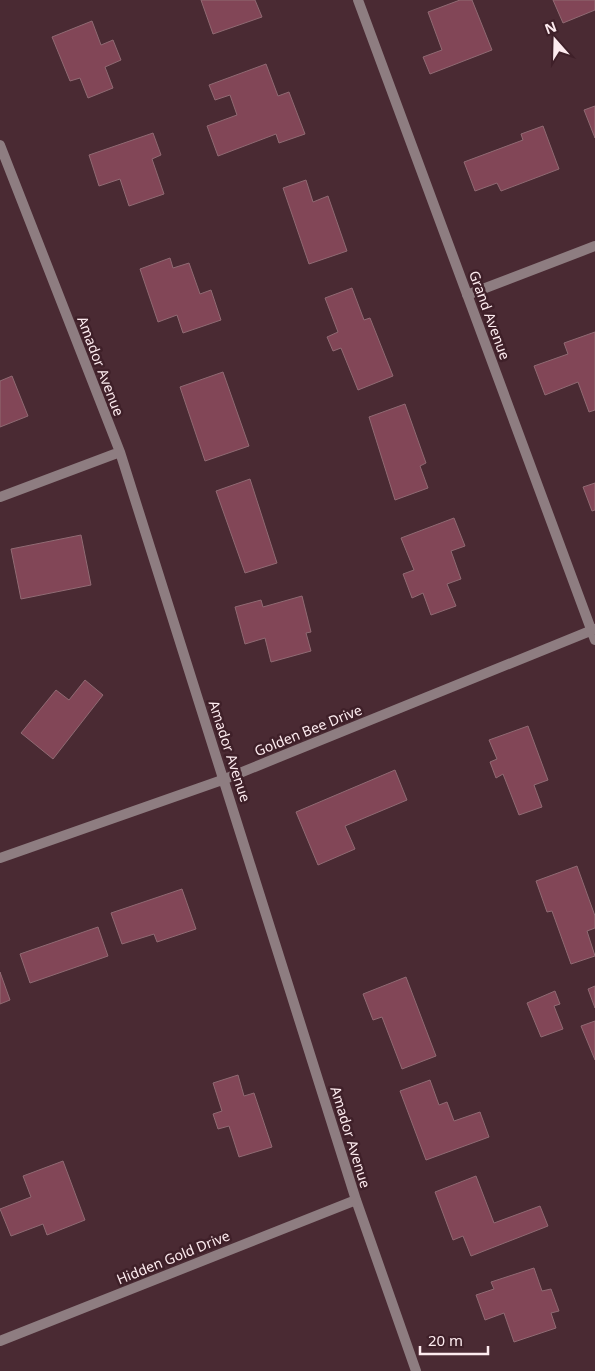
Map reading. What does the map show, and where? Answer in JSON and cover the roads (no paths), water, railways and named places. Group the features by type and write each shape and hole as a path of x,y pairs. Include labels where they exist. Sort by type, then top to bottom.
{"street":[{"name":"Grand Avenue","path":"358,0 594,633"},
{"name":"Amador Avenue","path":"0,145 120,452 356,1200 416,1371"},
{"path":"467,295 595,246"},
{"path":"0,497 120,452"},
{"name":"Golden Bee Drive","path":"0,858 224,779 594,633"},
{"name":"Hidden Gold Drive","path":"0,1341 356,1200"}]}
